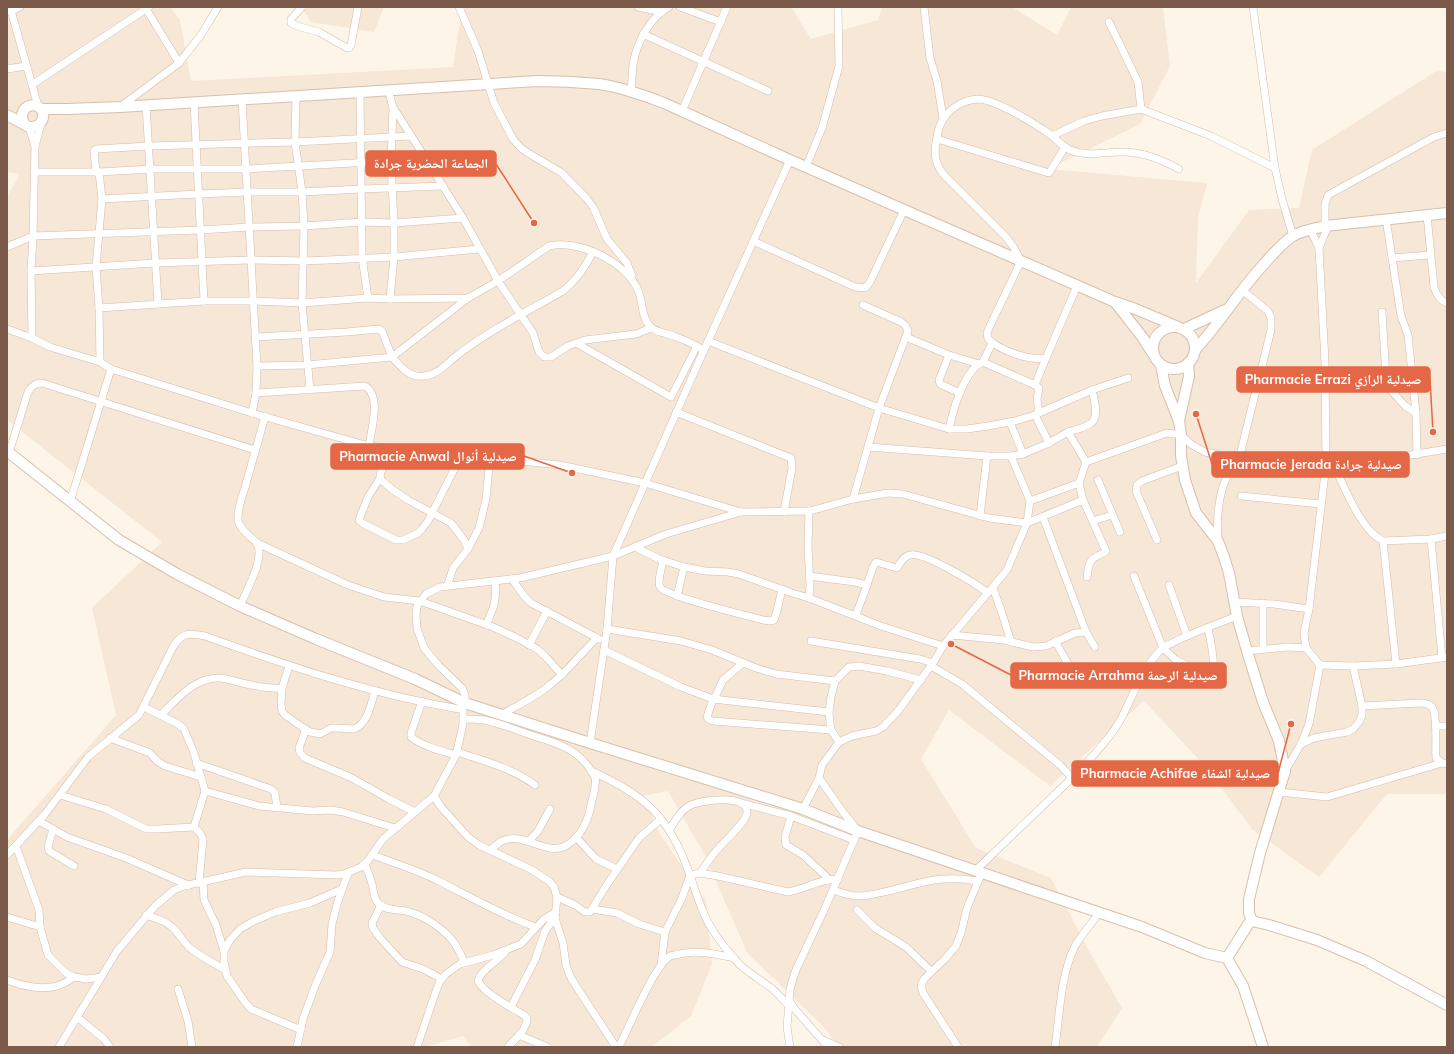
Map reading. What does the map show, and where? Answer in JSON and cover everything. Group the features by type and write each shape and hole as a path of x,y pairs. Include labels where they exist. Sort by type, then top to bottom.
{"street":[{"path":"20,7 10,9 33,88 34,106 44,114 35,146 31,272 32,338"},
{"path":"120,107 179,63 201,35 218,7"},
{"path":"302,7 291,19 291,23 297,26 313,29 343,47 348,48 350,47 354,32 358,7"},
{"path":"459,7 478,51 494,103 516,143 528,153 562,173 593,207 607,239 627,263 642,301 644,317 647,324 651,328 676,336 701,348"},
{"path":"638,7 662,12"},
{"path":"631,92 634,62 643,34 662,12 669,7"},
{"path":"680,7 721,22"},
{"path":"682,111 727,7"},
{"path":"806,167 822,128 839,66 838,7"},
{"path":"924,7 930,58 937,81 943,118 935,153 937,165 944,175 1006,237 1021,261"},
{"path":"1253,7 1276,168 1282,199 1293,236"},
{"path":"33,88 147,8 179,63"},
{"path":"1108,22 1138,82 1141,109"},
{"path":"643,34 768,90"},
{"path":"7,69 26,66"},
{"path":"7,112 34,106 67,109 120,107 489,84 559,81 599,84 631,92 664,103 980,244 1180,328 1193,338 1195,350"},
{"path":"388,90 394,107 463,218 498,281 535,338 539,352 544,357 548,358 554,356 568,346 585,340 636,334 651,328"},
{"path":"360,92 362,257 368,298"},
{"path":"296,96 295,142 302,192 304,226 302,303 310,390"},
{"path":"943,118 961,104 967,101 979,99 1015,112 1052,136 1070,150 1087,154 1122,152 1146,154 1179,169"},
{"path":"242,100 243,143 248,192 250,260 257,366 256,393 252,413"},
{"path":"194,103 204,301"},
{"path":"146,105 158,304"},
{"path":"34,106 24,109 22,116 35,146"},
{"path":"390,299 394,257 391,162 394,107"},
{"path":"7,116 33,127 67,109"},
{"path":"1052,136 1084,121 1121,111 1141,109 1211,136 1276,168"},
{"path":"1431,539 1444,657 1396,664 1353,666 1320,665 1306,648 1304,633 1309,609 1321,504 1329,465 1319,248 1326,226 1325,204 1328,195 1434,138 1447,133"},
{"path":"100,362 99,308 96,267 102,199 98,172 93,155 94,150 149,146 295,142 411,136"},
{"path":"937,139 1049,173 1065,146"},
{"path":"34,172 98,172 151,169 246,168 391,162 426,159"},
{"path":"576,343 671,397 701,348 708,341 790,160"},
{"path":"102,199 248,192 302,192 443,186"},
{"path":"753,241 844,282 865,288 870,282 904,210"},
{"path":"1115,302 1162,365 1175,369 1188,363 1193,357 1195,350 1213,329 1242,290 1270,257 1293,236 1310,229 1326,226 1447,213"},
{"path":"1427,215 1430,255 1436,294 1440,299 1447,303"},
{"path":"7,247 33,236 304,226 362,222 394,223 463,218"},
{"path":"1386,219 1401,316 1408,335 1416,413 1416,455"},
{"path":"1310,229 1319,248"},
{"path":"257,366 307,365 392,357 468,298 498,281 549,246 558,243 593,252 617,264 634,280"},
{"path":"31,272 155,263 250,260 304,261 362,257 394,257 479,249"},
{"path":"256,337 378,329 382,331 392,357 404,370 411,375 433,375 470,345 562,291 576,280 593,252"},
{"path":"1392,258 1430,255"},
{"path":"1021,261 989,328 987,335 988,339 1001,348 1029,359 1038,360 1046,358"},
{"path":"1035,386 1078,286"},
{"path":"1242,290 1268,311 1271,318 1271,330 1239,459 1232,466 1224,486 1217,523 1218,541 1229,573 1237,616 1247,651 1263,702 1279,741 1285,771"},
{"path":"99,308 204,301 302,303 368,298 468,298"},
{"path":"853,499 879,408 908,331 905,325 901,322 863,305"},
{"path":"1155,357 1153,350 1155,338 1164,329 1180,328 1227,309"},
{"path":"1382,312 1386,377 1389,388 1405,406 1416,413"},
{"path":"7,329 50,346 100,362 111,369 252,413 369,446 462,454 560,465 645,483 741,512"},
{"path":"906,337 949,355 981,363 1039,388 1037,414 1049,442"},
{"path":"708,341 879,408 949,429 967,429 1010,422 1037,414 1092,390 1128,378"},
{"path":"949,429 952,412 960,393 974,367 981,363 992,343"},
{"path":"590,744 606,641 613,556 676,412 701,348"},
{"path":"949,355 939,380 940,384 960,393"},
{"path":"1179,421 1189,376 1188,363"},
{"path":"1162,365 1165,386 1179,421 1182,466 1185,480 1196,513 1218,541"},
{"path":"70,502 111,369"},
{"path":"255,450 42,383 35,384 28,392 8,452 119,540 177,574 240,606 415,679 464,705 803,808 856,835"},
{"path":"256,393 365,386 372,392 375,401 369,446"},
{"path":"868,447 987,456 1011,456 1023,454 1094,421 1096,410 1092,390"},
{"path":"676,412 791,458 792,468 784,512"},
{"path":"240,606 259,560 260,549 257,543 238,521 240,504 265,416"},
{"path":"1010,422 1023,454"},
{"path":"1068,432 1086,462 1079,483 1083,500 1106,551 1092,559 1088,577"},
{"path":"1086,462 1167,433 1181,435 1192,445 1205,452 1239,459 1329,465 1380,460 1447,449"},
{"path":"390,448 381,470 380,478 368,497 359,518 360,522 394,540 403,540 422,530 444,493 462,454"},
{"path":"980,516 987,456"},
{"path":"803,808 819,778 822,765 839,742 852,736 876,731 883,727 898,711 921,680 943,646 1007,570 1027,523 1030,501 1011,456"},
{"path":"447,587 453,568 475,538 481,522 486,499 490,457"},
{"path":"1329,465 1364,523 1373,535 1383,541 1431,539 1447,536"},
{"path":"1157,540 1136,491 1137,485 1142,481 1182,466"},
{"path":"380,478 383,483 393,490 432,513 443,517 451,523 464,540 468,549"},
{"path":"1098,480 1120,532"},
{"path":"1030,501 1079,483"},
{"path":"60,1047 117,951 146,915 174,890 188,885 246,872 336,876 348,873 361,867 372,855 383,839 434,796 457,754 463,719 464,695 462,688 424,648 420,639 416,620 418,606 426,594 440,587 512,579 613,556 666,534 741,512 809,511 853,499 888,493 903,494 980,516 1027,523 1083,500"},
{"path":"1241,496 1321,504"},
{"path":"809,511 809,598"},
{"path":"1093,521 1112,515"},
{"path":"1043,517 1086,632 1095,647"},
{"path":"1383,541 1396,664"},
{"path":"257,543 312,570 354,588 384,597 420,601 486,625 529,645 545,656 562,675"},
{"path":"635,547 650,555 684,567 705,571 739,574 856,615 881,626 943,646"},
{"path":"856,615 876,562 897,568 906,557 912,554 920,556 954,572 990,591 1002,613 1010,642"},
{"path":"663,560 660,586 662,589 677,596 770,621 774,620 776,616 782,590"},
{"path":"677,596 684,567"},
{"path":"809,576 855,582 867,586"},
{"path":"1134,576 1163,648 1176,660 1201,674 1212,678 1214,675 1208,628"},
{"path":"512,579 524,596 532,603 597,638 606,641"},
{"path":"486,625 495,604 495,581"},
{"path":"1169,585 1187,636"},
{"path":"1235,602 1309,609"},
{"path":"1263,604 1263,649"},
{"path":"529,645 547,611"},
{"path":"958,1047 922,993 921,986 924,979 931,971 945,959 956,946 962,933 967,908 979,874 1072,778 1113,730 1122,717 1134,690 1150,664 1163,648 1187,636 1237,616"},
{"path":"607,630 681,641 712,650 756,668 776,674 835,681"},
{"path":"952,635 1010,642 1032,647 1046,646 1075,633 1086,632"},
{"path":"7,855 39,821 88,757 139,715 177,640 187,634 205,636 289,666 375,691 459,709 464,705"},
{"path":"501,715 541,692 562,675 597,638"},
{"path":"1055,641 1075,676"},
{"path":"811,642 920,659 932,665 962,684 1060,765 1072,778"},
{"path":"1247,651 1306,648"},
{"path":"604,650 681,686 713,698 829,712"},
{"path":"743,663 723,680 713,698 707,715 710,720 831,730"},
{"path":"1252,921 1249,914 1250,899 1260,853 1285,771 1301,744 1309,724 1320,665"},
{"path":"289,666 282,688 280,704 282,711 292,721 310,732 320,734 331,728 354,729 358,727 362,724 368,712 375,691"},
{"path":"839,742 831,730 829,712 831,697 835,681 849,667 854,666 887,671 921,680"},
{"path":"1301,744 1314,738 1339,734 1353,729 1359,722 1362,715 1362,706 1353,666"},
{"path":"161,715 193,686 214,679 221,678 275,689 282,688"},
{"path":"422,701 411,733 411,737 415,740 438,750 497,765 518,774 535,784"},
{"path":"1362,706 1420,703 1431,706 1434,714 1436,758 1444,763"},
{"path":"144,707 178,724 184,730 205,791 194,827"},
{"path":"463,719 484,720 501,724 547,740 574,753 591,771 595,778 590,813 576,837 566,846 560,848 544,847 529,841 515,839 503,841 490,850"},
{"path":"1435,726 1447,726"},
{"path":"306,729 299,748 302,756 319,765 352,778 388,799 415,812"},
{"path":"110,738 150,753 157,761 165,766 201,777"},
{"path":"196,763 271,789 275,793 277,808"},
{"path":"1279,792 1327,797 1444,763"},
{"path":"591,771 612,780 632,792 651,808 670,829 690,874 701,910 719,940 741,965 790,1003 828,1047"},
{"path":"819,778 843,812 856,835"},
{"path":"205,791 259,806 343,812 395,828"},
{"path":"60,795 106,809 146,829 194,827 203,839 201,883 204,900 216,925 224,950 224,962 227,976 235,990 251,1009 301,1030"},
{"path":"434,796 441,807 468,837 490,850 532,870 549,881 554,887 557,898 556,915 566,965 571,978 618,1047 652,978 661,965 671,956 690,952 702,952 734,958"},
{"path":"670,829 682,811 698,802 708,800 725,800 741,803 856,835 979,874 1142,927 1205,953 1227,958 1243,986 1263,1047"},
{"path":"700,873 718,848 745,819 746,810 741,803"},
{"path":"529,841 538,830 550,809"},
{"path":"791,816 785,837 786,845 803,855 829,879"},
{"path":"557,898 575,905 587,913 590,912 640,838 661,819"},
{"path":"39,821 81,843 126,858 188,885"},
{"path":"53,829 48,847 49,851 74,866"},
{"path":"790,1047 787,1027 790,990 795,972 838,879 856,835"},
{"path":"576,837 596,859 617,870"},
{"path":"16,846 39,910 40,927 48,955 66,973 74,977 101,977"},
{"path":"372,855 394,862 440,881 494,910 535,928"},
{"path":"364,864 368,872 374,897 380,904 389,909 413,913 431,922 452,940 464,962"},
{"path":"297,1047 303,1020 315,986 330,952 332,924 348,873"},
{"path":"690,874 700,873 718,876 788,892 800,890 829,879 838,879"},
{"path":"661,965 665,932 682,898 690,874"},
{"path":"833,890 852,896 873,895 924,881 945,878 963,878 979,874"},
{"path":"224,950 230,940 240,929 254,921 275,912 310,903 342,889"},
{"path":"380,904 373,919 373,928 392,952 404,964 414,966 442,979"},
{"path":"593,909 617,913 639,924 665,932"},
{"path":"857,910 875,928 906,947 931,971"},
{"path":"1055,1047 1062,990 1070,958 1080,938 1099,914"},
{"path":"146,915 166,922 173,927 191,949 226,970"},
{"path":"416,1047 428,1010 442,979 450,969 464,962 506,951 521,944 543,920 556,915"},
{"path":"511,1008 535,960 545,931 556,915"},
{"path":"7,917 40,927"},
{"path":"1227,958 1247,925 1252,921"},
{"path":"1252,921 1317,940 1366,961 1447,1005"},
{"path":"506,951 501,958 482,973 478,981 480,985 500,1001 527,1018 526,1025 508,1047"},
{"path":"7,980 20,986 44,987 59,986 74,977"},
{"path":"178,989 188,1021 192,1047"},
{"path":"77,1017 104,1039 110,1047"},
{"path":"519,1035 547,1047"},
{"path":"822,1039 839,1047"}],"shaded area":[{"path":"7,7 170,7 180,20 191,81 453,67 462,7 791,7 811,39 878,20 882,7 1012,7 1057,35 1071,7 1163,7 1170,66 1140,124 1048,169 1207,183 1198,218 1196,283 1249,210 1299,208 1312,150 1438,70 1447,73 1447,794 1387,794 1319,877 1252,829 1204,765 1144,701 1050,786 949,710 921,759 976,848 1051,878 1088,949 1122,1008 1097,1047 839,1047 823,1026 748,954 703,852 668,791 643,796 660,834 706,901 712,964 691,1016 652,1047 471,1047 463,1036 425,1047 7,1047 7,840 116,715 92,608 162,542 7,420 7,197 20,174 7,172"},
{"path":"301,7 384,7 374,32 311,22"}],"place":[{"name":"الجماعة الحضرية جرادة","path":"534,223"},
{"name":"Pharmacie Jerada صيدلية جرادة","path":"1196,414"},
{"name":"Pharmacie Errazi صيدلية الرازي","path":"1433,432"},
{"name":"Pharmacie Anwal صيدلية أنوال","path":"572,473"},
{"name":"Pharmacie Arrahma صيدلية الرحمة","path":"951,644"},
{"name":"Pharmacie Achifae صيدلية الشفاء","path":"1291,724"}]}
